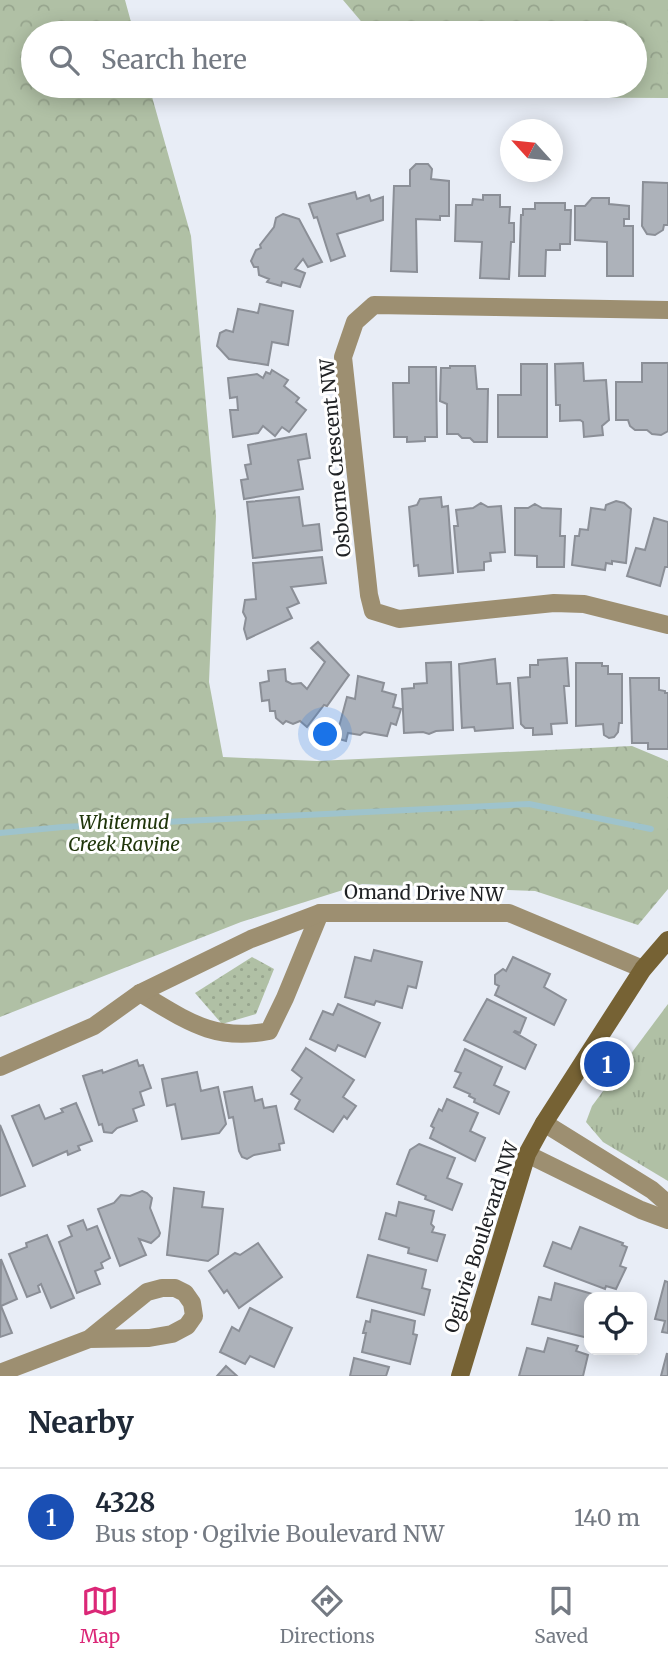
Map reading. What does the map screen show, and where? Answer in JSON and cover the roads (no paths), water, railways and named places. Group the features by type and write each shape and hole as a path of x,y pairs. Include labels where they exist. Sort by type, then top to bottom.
{"street":[{"name":"Osborne Crescent NW","path":"668,310 374,305 355,323 343,357 373,611 399,619 574,603 668,625"},
{"name":"Omand Drive NW","path":"140,993 213,1032 245,1036 268,1031 285,998 320,913"},
{"name":"Omand Drive NW","path":"0,1067 94,1026 140,993 251,939 320,913 509,913 643,969"},
{"name":"Ogilvie Boulevard NW","path":"460,1376 527,1154 643,969 668,940"},
{"path":"544,1123 652,1190 668,1204"},
{"path":"527,1154 641,1210 668,1220"},
{"path":"0,1373 89,1339 147,1292 175,1288 185,1293 192,1303 194,1315 187,1326 172,1334 149,1338 89,1339"}],"waterway":[{"path":"0,833 63,827 529,804 651,829"}],"place":[{"name":"4328","path":"607,1064"}],"park label":[{"name":"Whitemud Creek Ravine","path":"124,833"}]}
